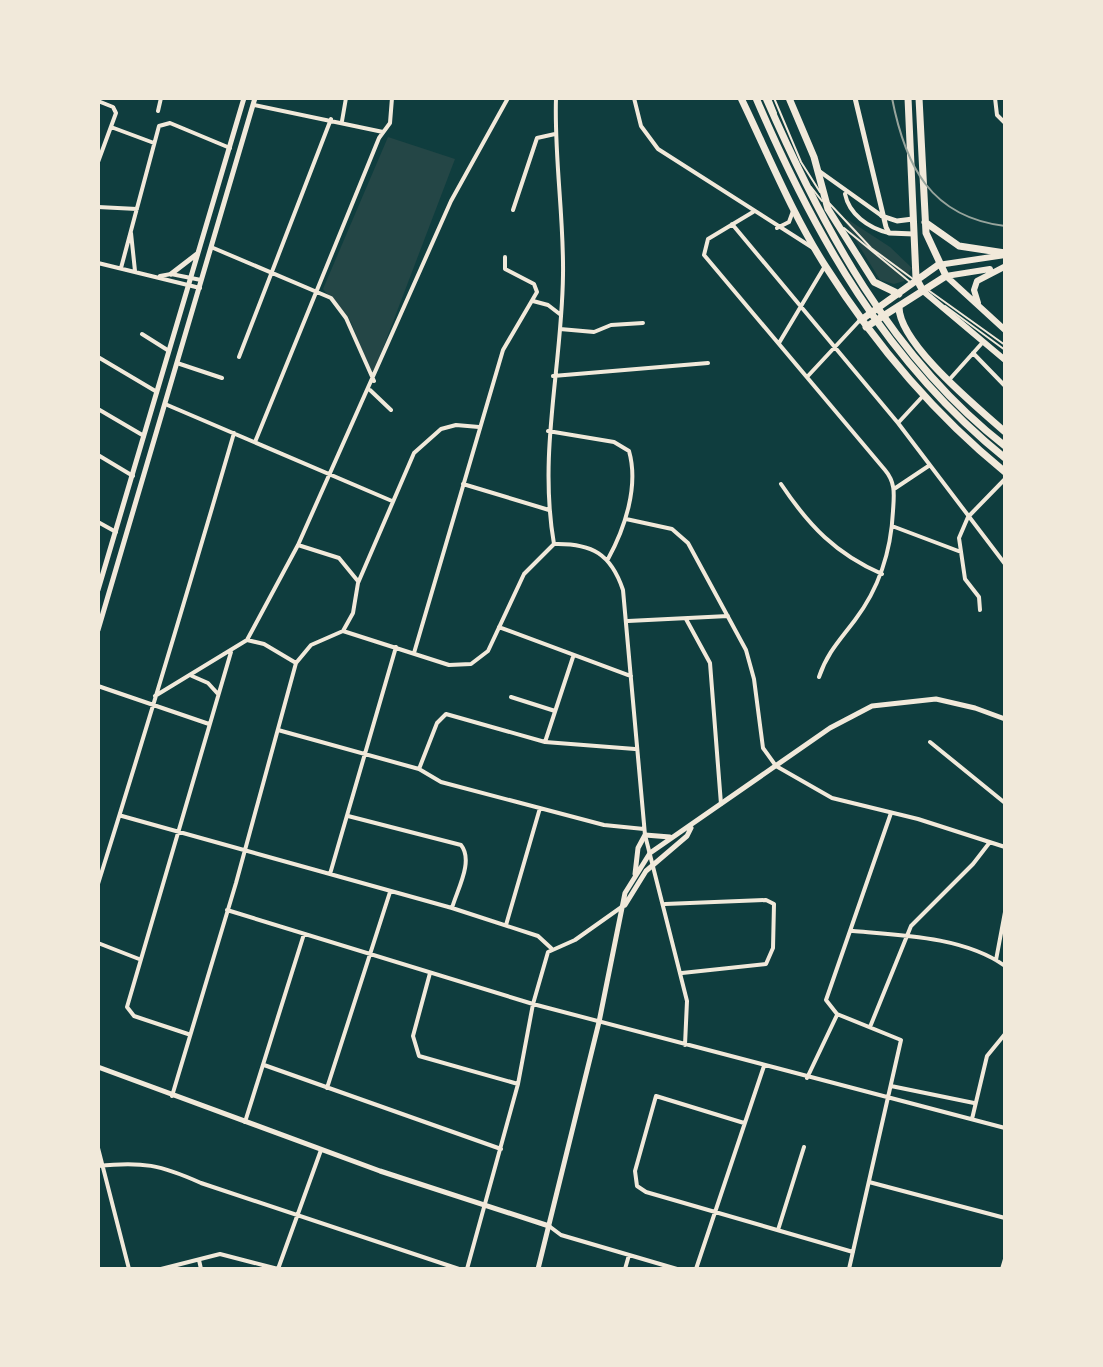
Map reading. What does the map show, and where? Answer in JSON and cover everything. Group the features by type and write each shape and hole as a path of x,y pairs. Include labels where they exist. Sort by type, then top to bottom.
{"main road":[{"path":"741,98 815,248 864,323 923,396 1005,472"},
{"path":"756,98 809,215 864,308 937,398 1005,458"},
{"path":"770,98 815,204 883,318 936,382 1005,446"},
{"path":"789,98 819,171 828,209 847,243 874,282 899,294"},
{"path":"908,98 915,233 911,280"},
{"path":"919,98 925,222 938,265 1005,330"},
{"path":"925,222 959,246 1005,254"},
{"path":"864,323 911,280 938,265 1005,254"},
{"path":"864,323 899,306 946,276 1004,267"},
{"path":"981,310 975,295 977,281 1004,267"},
{"path":"911,280 1005,360"},
{"path":"899,306 902,326 949,380 1005,432"}],"street":[{"path":"158,111 161,98"},
{"path":"98,590 244,98"},
{"path":"342,121 346,98"},
{"path":"255,442 383,132 390,123 392,98"},
{"path":"152,700 247,640 298,545 328,474 370,390 451,201 508,98"},
{"path":"554,544 549,510 548,431 563,274 555,134 556,98"},
{"path":"634,98 641,126 658,149 777,228 815,248"},
{"path":"855,98 882,216 889,233"},
{"path":"995,98 997,115 1005,123"},
{"path":"98,101 116,110 98,162"},
{"path":"98,630 254,102 383,132"},
{"path":"239,357 270,270 331,119"},
{"path":"121,268 159,126 173,124 230,148"},
{"path":"110,127 154,143"},
{"path":"513,210 537,138 555,134"},
{"path":"819,171 882,216 897,221 914,219"},
{"path":"875,183 883,181"},
{"path":"844,191 853,212 871,227 889,233 915,233"},
{"path":"98,207 137,209"},
{"path":"777,228 789,222 794,209"},
{"path":"753,212 708,239 704,255 889,474 894,489 892,526 882,574 855,620 831,648 819,677"},
{"path":"732,224 898,423 1005,564"},
{"path":"131,231 135,271"},
{"path":"211,247 317,290 342,310 374,381"},
{"path":"171,274 201,250"},
{"path":"414,653 508,337 533,301 536,287 507,271 505,257"},
{"path":"98,263 201,288"},
{"path":"778,343 825,266"},
{"path":"160,276 171,274 203,281"},
{"path":"533,301 548,305 561,315"},
{"path":"560,329 594,332 611,325 643,323"},
{"path":"807,377 834,348 864,323"},
{"path":"142,334 169,351"},
{"path":"949,380 983,342"},
{"path":"973,353 1005,386"},
{"path":"98,357 157,392"},
{"path":"177,363 222,378"},
{"path":"553,376 708,363"},
{"path":"370,390 391,410"},
{"path":"898,423 923,396"},
{"path":"165,404 392,501"},
{"path":"98,409 144,436"},
{"path":"172,1096 245,850 296,663 311,645 343,631 353,613 358,583 392,501 421,445 448,426 479,427"},
{"path":"548,431 614,442 629,451 632,471 626,519 608,559"},
{"path":"98,884 122,816 152,700 234,433"},
{"path":"98,455 133,476"},
{"path":"894,489 930,465"},
{"path":"980,610 978,594 965,579 959,538 968,517 1005,479"},
{"path":"463,484 549,510"},
{"path":"781,484 807,522 829,545 882,574"},
{"path":"626,519 672,529 683,536 750,662 763,748 776,766 793,779 832,798 891,812 1005,847"},
{"path":"98,522 116,532"},
{"path":"892,526 961,552"},
{"path":"343,631 449,665 471,664 488,651 524,574 554,544 581,546 608,559 623,590 628,621 635,749 645,832 682,973 688,1015 685,1045"},
{"path":"298,545 339,558 356,576 358,583"},
{"path":"628,621 728,616"},
{"path":"686,619 710,663 721,807"},
{"path":"499,627 631,676"},
{"path":"247,640 264,644 296,663"},
{"path":"330,874 396,647"},
{"path":"188,1034 127,1011 139,959 180,831 231,652"},
{"path":"545,742 573,657"},
{"path":"192,676 208,683 218,694"},
{"path":"98,686 152,700 210,724"},
{"path":"511,697 555,711"},
{"path":"538,1269 599,1022 626,890 650,853 852,714 890,701 936,699 1005,719"},
{"path":"419,769 437,723 446,714 545,742 635,749"},
{"path":"278,730 419,769 441,782 604,825 671,837"},
{"path":"930,742 1005,803"},
{"path":"506,926 540,808"},
{"path":"849,1269 901,1038 837,1014 826,1000 891,812"},
{"path":"122,816 452,908 542,938 549,950 533,1004 518,1084 467,1269"},
{"path":"348,816 461,845 465,850 465,866 452,908"},
{"path":"549,950 575,940 610,912 625,905 654,863 687,836 691,827"},
{"path":"635,876 638,848 645,832"},
{"path":"870,1027 905,936 914,921 964,874 990,842"},
{"path":"327,1088 390,891"},
{"path":"665,904 766,900 774,904 773,948 766,964 682,973"},
{"path":"227,910 533,1004 1005,1128"},
{"path":"996,960 1005,912"},
{"path":"852,931 905,936 996,960 1005,966"},
{"path":"245,1122 304,934"},
{"path":"98,943 139,959"},
{"path":"430,973 413,1036 419,1056 518,1084"},
{"path":"807,1078 837,1014"},
{"path":"972,1119 987,1056 1005,1034"},
{"path":"264,1065 501,1149"},
{"path":"696,1269 764,1066"},
{"path":"100,1070 321,1150 549,1226 561,1235 677,1269"},
{"path":"891,1086 974,1103"},
{"path":"744,1123 654,1097 635,1171 637,1186 646,1192 853,1252"},
{"path":"778,1230 804,1147"},
{"path":"98,1148 100,1166 129,1269"},
{"path":"161,1269 229,1254 278,1269 321,1150"},
{"path":"100,1166 160,1165 298,1216 459,1269"},
{"path":"869,1182 1005,1218"},
{"path":"625,1269 629,1255"},
{"path":"1002,1269 1005,1259"},
{"path":"199,1260 201,1269"}],"lane":[{"path":"770,98 814,183 833,211"},
{"path":"770,98 809,183 833,211 871,248 911,280 1005,345"},
{"path":"935,296 1005,350"}],"shaded area":[{"path":"388,137 455,159 372,377 351,322 323,289"},
{"path":"847,219 890,247 912,268 904,281 894,284 880,280 844,221"}],"railway":[{"path":"892,98 905,145 925,184 958,212 979,221 1005,226"}]}
